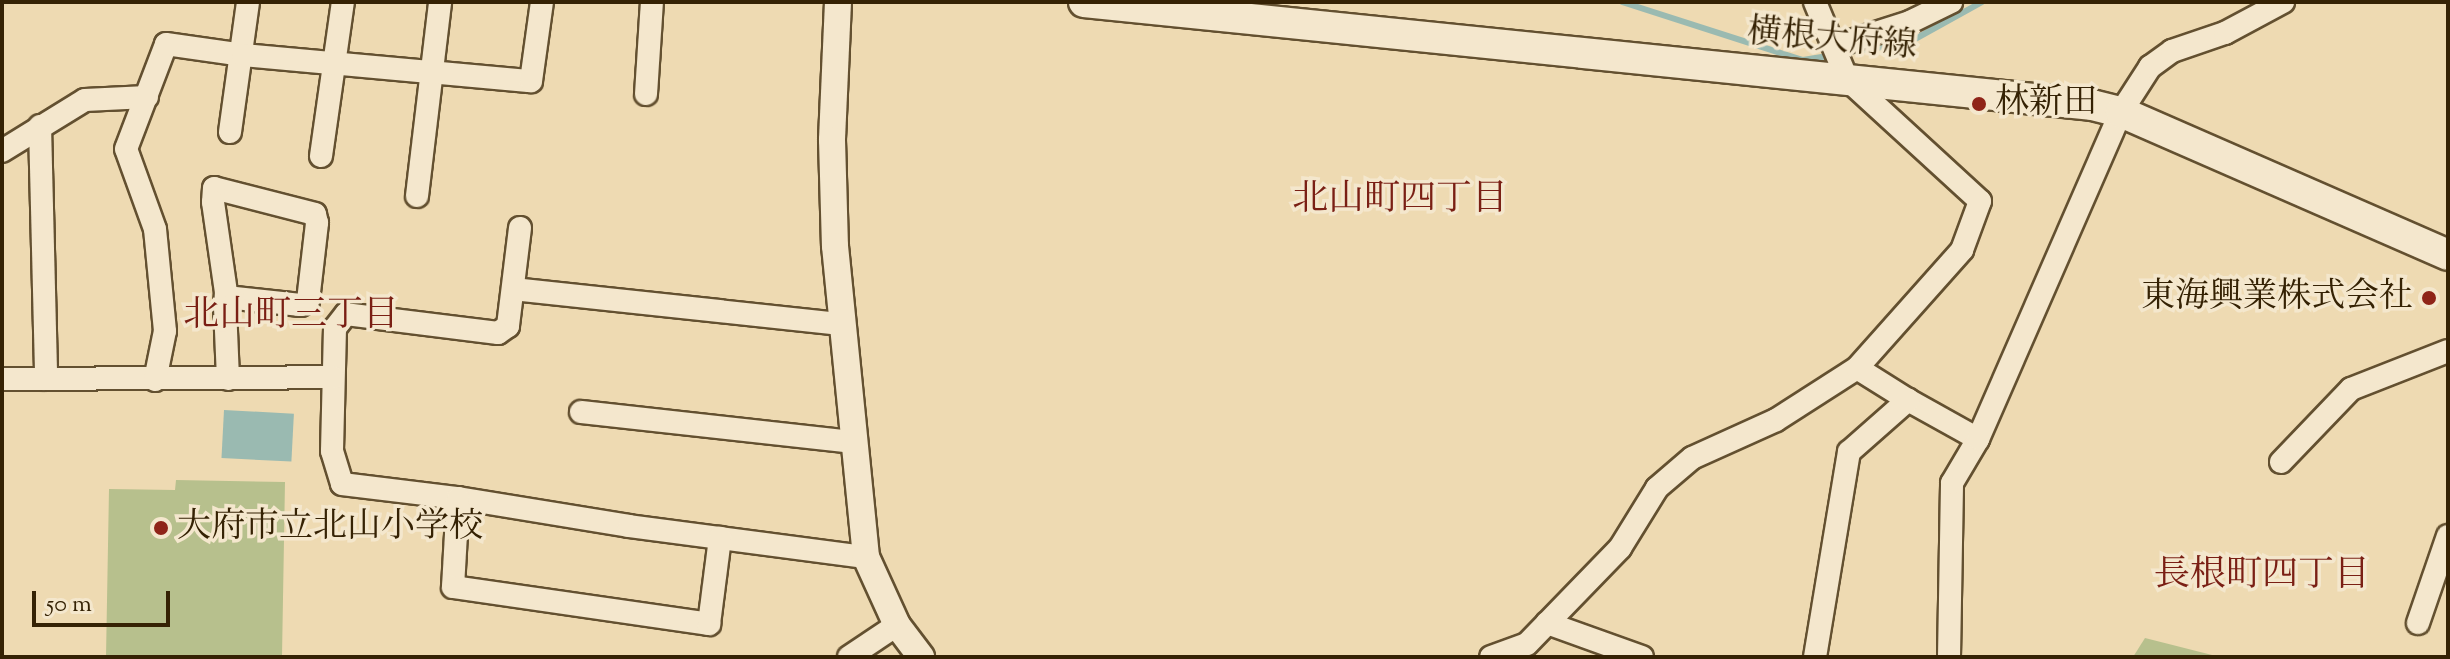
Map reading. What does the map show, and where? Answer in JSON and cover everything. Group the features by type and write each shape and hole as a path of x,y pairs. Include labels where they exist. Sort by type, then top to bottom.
{"main road":[{"name":"横根大府線","path":"1084,2 2092,105 2121,112 2448,255"}],"street":[{"path":"230,132 248,2"},
{"path":"321,156 343,2"},
{"path":"417,196 440,2"},
{"path":"155,380 165,331 155,229 126,149 166,44 243,55 531,81 542,2"},
{"path":"646,94 652,2"},
{"path":"838,2 832,140 841,324 866,557 897,625 921,657"},
{"path":"1491,657 1527,644 1620,548 1657,488 1692,458 1776,420 1857,368 1962,250 1980,201 1847,79 1815,2"},
{"path":"1835,46 1910,22 1951,2"},
{"path":"1949,657 1952,483 1978,439 2121,112 2150,67 2172,51 2225,33 2283,2"},
{"path":"2,151 85,100 147,97"},
{"path":"40,126 46,379"},
{"path":"226,297 301,305 308,301 317,223 315,214 214,188 213,202 226,297 228,379"},
{"path":"520,228 508,326 498,333 346,314 335,328 332,451 342,484 866,557"},
{"path":"513,289 841,324"},
{"path":"2281,462 2351,389 2448,351"},
{"path":"1857,368 1978,439"},
{"path":"2,379 333,377"},
{"path":"1815,657 1849,452 1908,400"},
{"path":"581,412 854,442"},
{"path":"458,498 453,587 709,624 720,538"},
{"path":"2418,623 2448,536"},
{"path":"1547,623 1642,657"},
{"path":"849,657 897,625"}],"green space":[{"path":"176,480 285,482 282,657 106,657 109,489 175,490"},
{"path":"2145,638 2216,656 2217,657 2133,657"}],"water":[{"path":"224,410 294,414 291,462 221,458"}],"waterway":[{"path":"1622,2 1803,60 1833,55"},
{"path":"1848,52 1906,44 1982,2"}],"place":[{"name":"林新田","path":"1979,104"},
{"name":"東海興業株式会社","path":"2429,298"},
{"name":"大府市立北山小学校","path":"161,528"}],"district":[{"name":"北山町四丁目","path":"1400,201"},
{"name":"北山町三丁目","path":"291,317"},
{"name":"長根町四丁目","path":"2262,577"}]}
